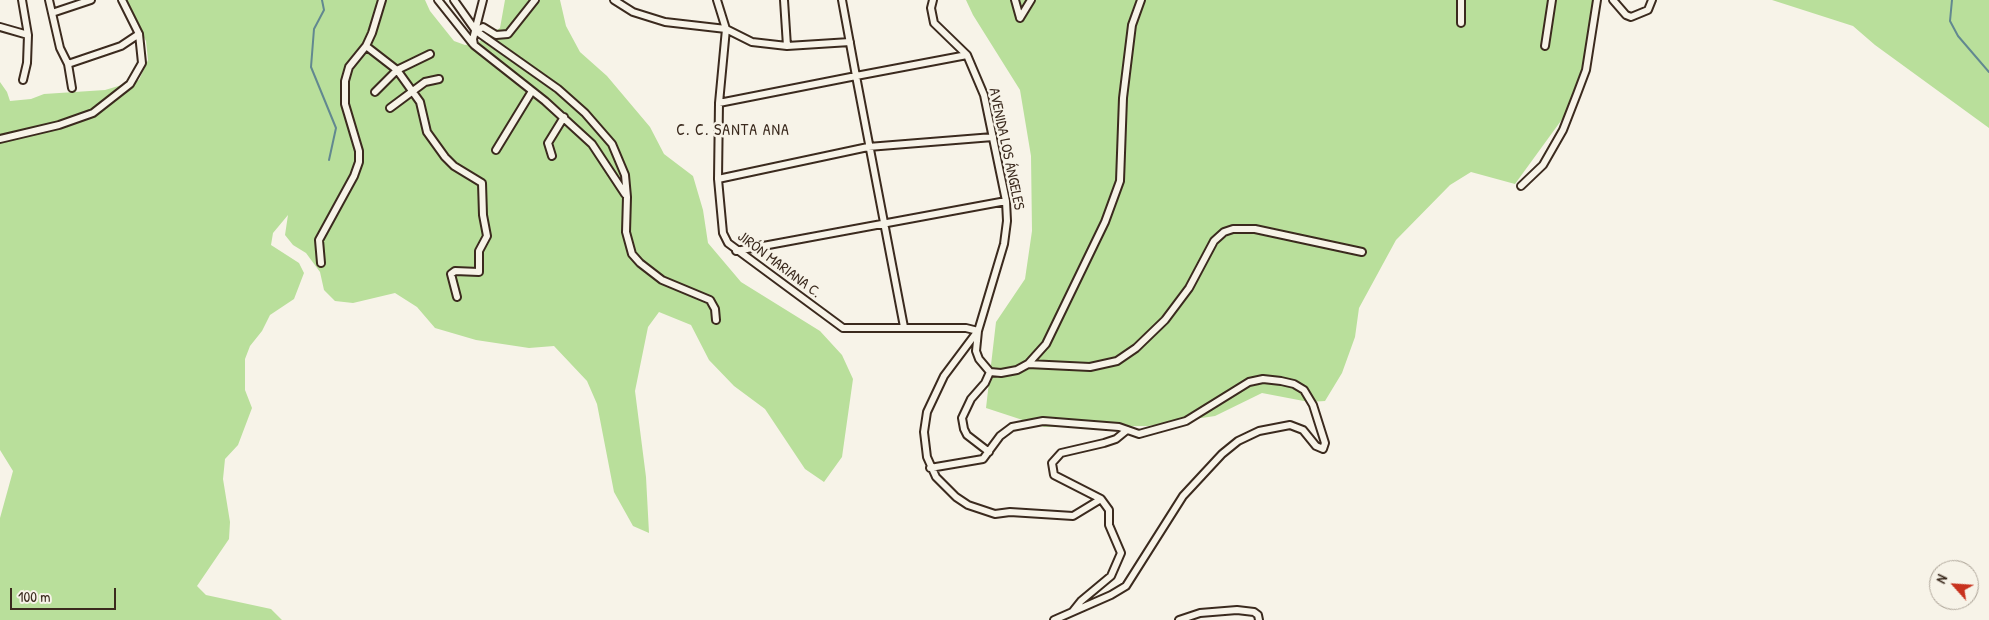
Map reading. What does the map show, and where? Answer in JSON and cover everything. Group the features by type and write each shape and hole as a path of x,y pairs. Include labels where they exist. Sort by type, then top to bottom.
{"street":[{"path":"22,0 28,35 27,64 23,80"},
{"path":"49,0 60,48 68,64 72,88"},
{"path":"52,13 91,0"},
{"path":"0,139 59,125 93,113 130,84 138,74 142,63 139,34 122,0"},
{"path":"321,263 319,240 354,176 359,162 359,150 343,94 349,68 366,46 382,0"},
{"path":"438,0 474,46 564,118 602,158 627,197"},
{"path":"454,0 476,31 558,88 585,113 612,144 625,175 627,197 626,232 632,254 640,263 662,280 710,300 715,309 716,320"},
{"path":"474,46 472,39 476,31 482,0"},
{"path":"476,31 483,27 496,35 508,34 535,0"},
{"path":"614,0 633,12 664,22 726,29 752,42 787,46 850,42"},
{"name":"JIRÓN MARIANA C.","path":"717,0 726,29 719,104 718,180 723,232 728,243 736,251 843,328 904,328"},
{"path":"784,0 787,46"},
{"path":"842,0 868,147 885,223 904,328 966,328 978,331"},
{"name":"AVENIDA LOS ÁNGELES","path":"933,0 931,8 934,23 967,55 984,95 1006,201 1007,221 1004,244 978,331"},
{"path":"1015,0 1020,18 1031,0"},
{"path":"978,331 976,351 979,359 990,372 1001,373 1016,370 1028,364 1046,344 1104,222 1120,181 1123,98 1132,26 1142,0"},
{"path":"1461,0 1461,23"},
{"path":"1545,46 1552,0"},
{"path":"1520,186 1543,165 1563,130 1586,70 1597,0"},
{"path":"1613,0 1626,15 1631,16 1648,10 1652,0"},
{"path":"0,27 28,35"},
{"path":"68,64 121,46 139,34"},
{"path":"366,46 397,70 420,102 427,132 445,157 454,166 482,183 483,215 487,236 479,251 479,272 455,271 451,274 458,297"},
{"path":"375,92 397,70 430,54"},
{"path":"719,104 967,55"},
{"path":"390,108 425,82 439,78"},
{"path":"496,150 532,91"},
{"path":"552,156 548,143 564,118"},
{"path":"718,180 868,147 993,137"},
{"path":"736,251 1006,201"},
{"path":"1028,364 1090,366 1117,361 1136,348 1166,320 1180,302 1214,241 1224,232 1233,229 1255,229 1362,252"},
{"path":"978,331 944,376 927,412 924,432 930,468 956,497 982,511 995,514 1010,512 1073,516 1101,498"},
{"path":"989,452 967,435 962,418 971,399 985,383 990,372"},
{"path":"930,468 976,462 983,459 1004,431 1012,427 1043,421 1119,427 1139,434 1186,421 1250,382 1263,379 1294,384 1304,390 1313,405 1326,443 1323,449 1319,449 1303,430 1290,425 1259,431 1238,441 1222,454 1183,496 1126,586 1054,620"},
{"path":"1073,612 1081,601 1111,576 1121,553 1109,525 1109,510 1101,498 1054,475 1052,463 1061,454 1116,439 1127,430"},
{"path":"1179,620 1200,613 1237,610 1254,612 1258,615 1259,620"}],"green space":[{"path":"122,0 425,0 430,11 454,41 465,45 477,43 500,28 505,0 560,0 566,26 580,52 607,76 650,127 664,154 693,176 703,210 708,243 741,282 820,331 842,355 853,379 842,457 824,482 805,469 765,409 734,386 709,360 691,325 659,312 648,327 635,391 646,477 649,533 633,526 614,492 597,404 587,381 554,346 529,348 476,340 435,328 417,307 395,293 353,303 335,301 324,290 320,272 306,253 293,245 285,235 288,215 273,233 271,245 299,263 304,273 294,299 270,315 262,331 250,346 245,359 245,390 252,408 238,445 225,459 223,479 230,522 229,539 197,586 206,595 271,609 282,620 0,620 0,518 13,471 0,450 0,82 7,92 10,101 31,99 44,94 105,90 139,80 148,60 146,41"},
{"path":"966,0 1598,0 1579,96 1515,184 1471,172 1450,185 1396,240 1359,308 1355,337 1342,373 1325,401 1309,402 1262,393 1215,416 1148,426 1044,427 986,408 996,322 1025,279 1032,231 1031,156 1020,90 973,15"},
{"path":"1772,0 1989,0 1989,128 1875,45 1853,26"}],"waterway":[{"path":"322,0 324,10 314,29 311,67 336,128 329,160"},
{"path":"1952,0 1950,21 1958,36 1989,72"}],"district":[{"name":"C. C. SANTA ANA","path":"733,131"}]}
